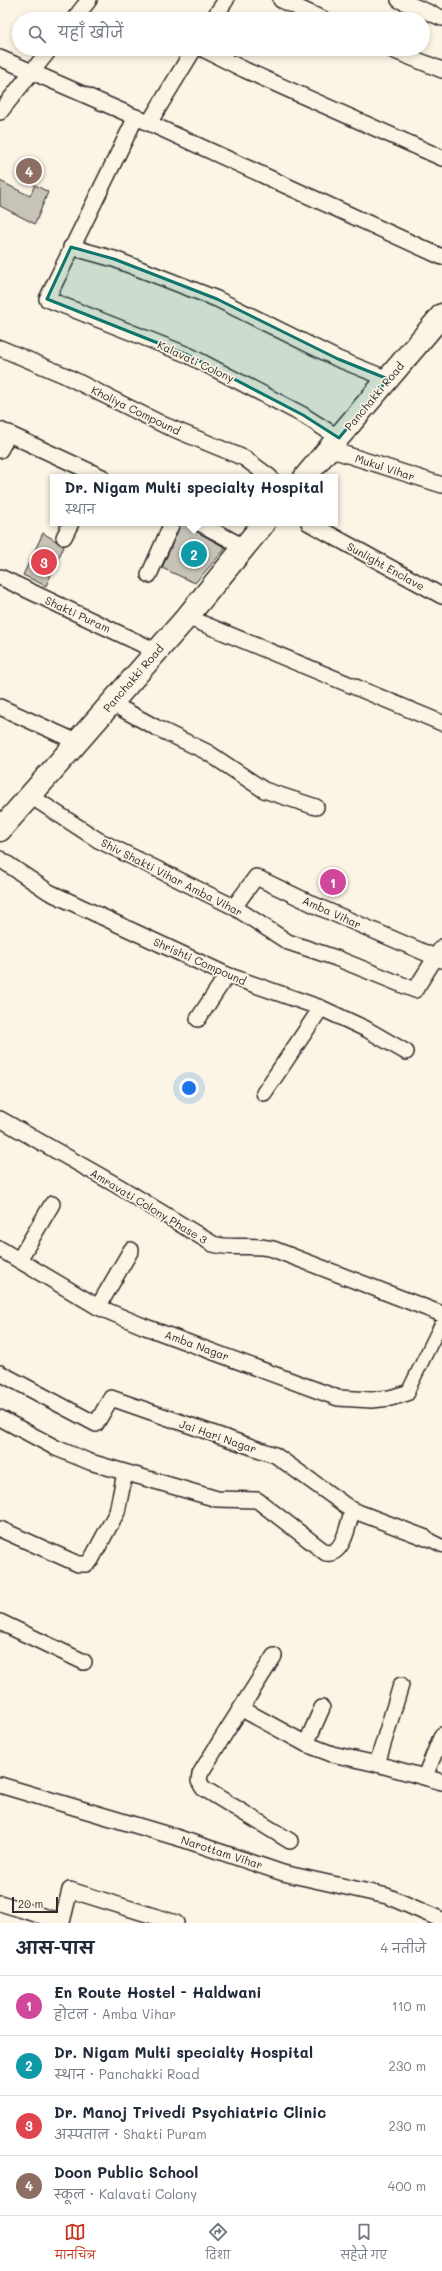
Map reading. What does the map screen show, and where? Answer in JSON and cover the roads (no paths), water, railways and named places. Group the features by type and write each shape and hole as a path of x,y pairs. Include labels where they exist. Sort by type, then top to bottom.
{"main road":[{"name":"Panchakki Road","path":"308,474 442,315"},
{"name":"Panchakki Road","path":"0,830 29,795 187,617 262,526"}],"street":[{"path":"80,12 89,0"},
{"path":"218,12 226,0"},
{"path":"281,0 308,12"},
{"path":"399,0 428,12"},
{"path":"430,13 442,18"},
{"path":"0,112 44,56"},
{"path":"189,56 142,120 71,247 114,259 217,299 338,359 388,379"},
{"path":"218,56 245,70 442,158"},
{"path":"407,56 442,70"},
{"path":"0,58 142,120 442,257"},
{"name":"Kalavati Colony","path":"71,247 47,299 188,355 304,415 334,443"},
{"name":"Kholiya Compound","path":"0,348 64,375 164,426 244,458 266,474"},
{"path":"0,450 4,431 92,474"},
{"name":"Mukul Vihar","path":"334,443 442,485"},
{"path":"149,575 171,526"},
{"path":"205,526 244,547"},
{"name":"Sunlight Enclave","path":"314,526 442,596"},
{"name":"Shakti Puram","path":"0,577 156,651"},
{"path":"187,617 442,723"},
{"path":"111,702 155,727 207,752 264,790 316,807"},
{"path":"0,707 77,742"},
{"name":"Shiv Shakti Vihar Amba Vihar","path":"29,795 98,840 234,907 288,942 336,958 415,990 440,954"},
{"name":"Shrishti Compound","path":"0,859 49,892 227,975 321,1008 366,1029 406,1052"},
{"name":"Amba Vihar","path":"234,907 256,877 321,908 440,954"},
{"path":"198,1019 227,975"},
{"path":"264,1093 321,1008"},
{"name":"Amravati Colony Phase 3","path":"0,1119 118,1186 213,1244 222,1247 259,1245 273,1248 442,1322"},
{"path":"19,1260 52,1204"},
{"name":"Amba Nagar","path":"0,1249 98,1307 143,1326 338,1398 372,1400 390,1398 407,1393"},
{"path":"98,1307 131,1250"},
{"path":"407,1393 442,1322"},
{"name":"Jai Hari Nagar","path":"0,1373 96,1424 111,1398 275,1455 352,1510 426,1538 442,1546"},
{"path":"0,1418 56,1448 126,1473 217,1499 257,1500 326,1553 331,1554 336,1551 348,1529 352,1510"},
{"path":"0,1529 78,1564 86,1564 91,1560 117,1512 126,1473"},
{"path":"0,1622 84,1662"},
{"path":"274,1656 257,1681 242,1709 219,1742 200,1774 199,1781 202,1788 290,1841"},
{"path":"377,1764 401,1685"},
{"path":"306,1744 322,1708"},
{"path":"242,1709 306,1744 342,1758 377,1764 425,1776 442,1782"},
{"path":"425,1776 442,1735"},
{"name":"Narottam Vihar","path":"0,1785 182,1839 283,1873 387,1896 442,1920"},
{"path":"0,1902 62,1922 70,1890 176,1923"}],"place":[{"name":"Doon Public School","path":"29,171"},
{"name":"Dr. Nigam Multi specialty Hospital","path":"194,554"},
{"name":"Dr. Manoj Trivedi Psychiatric Clinic","path":"44,562"},
{"name":"En Route Hostel - Haldwani","path":"333,882"}]}
